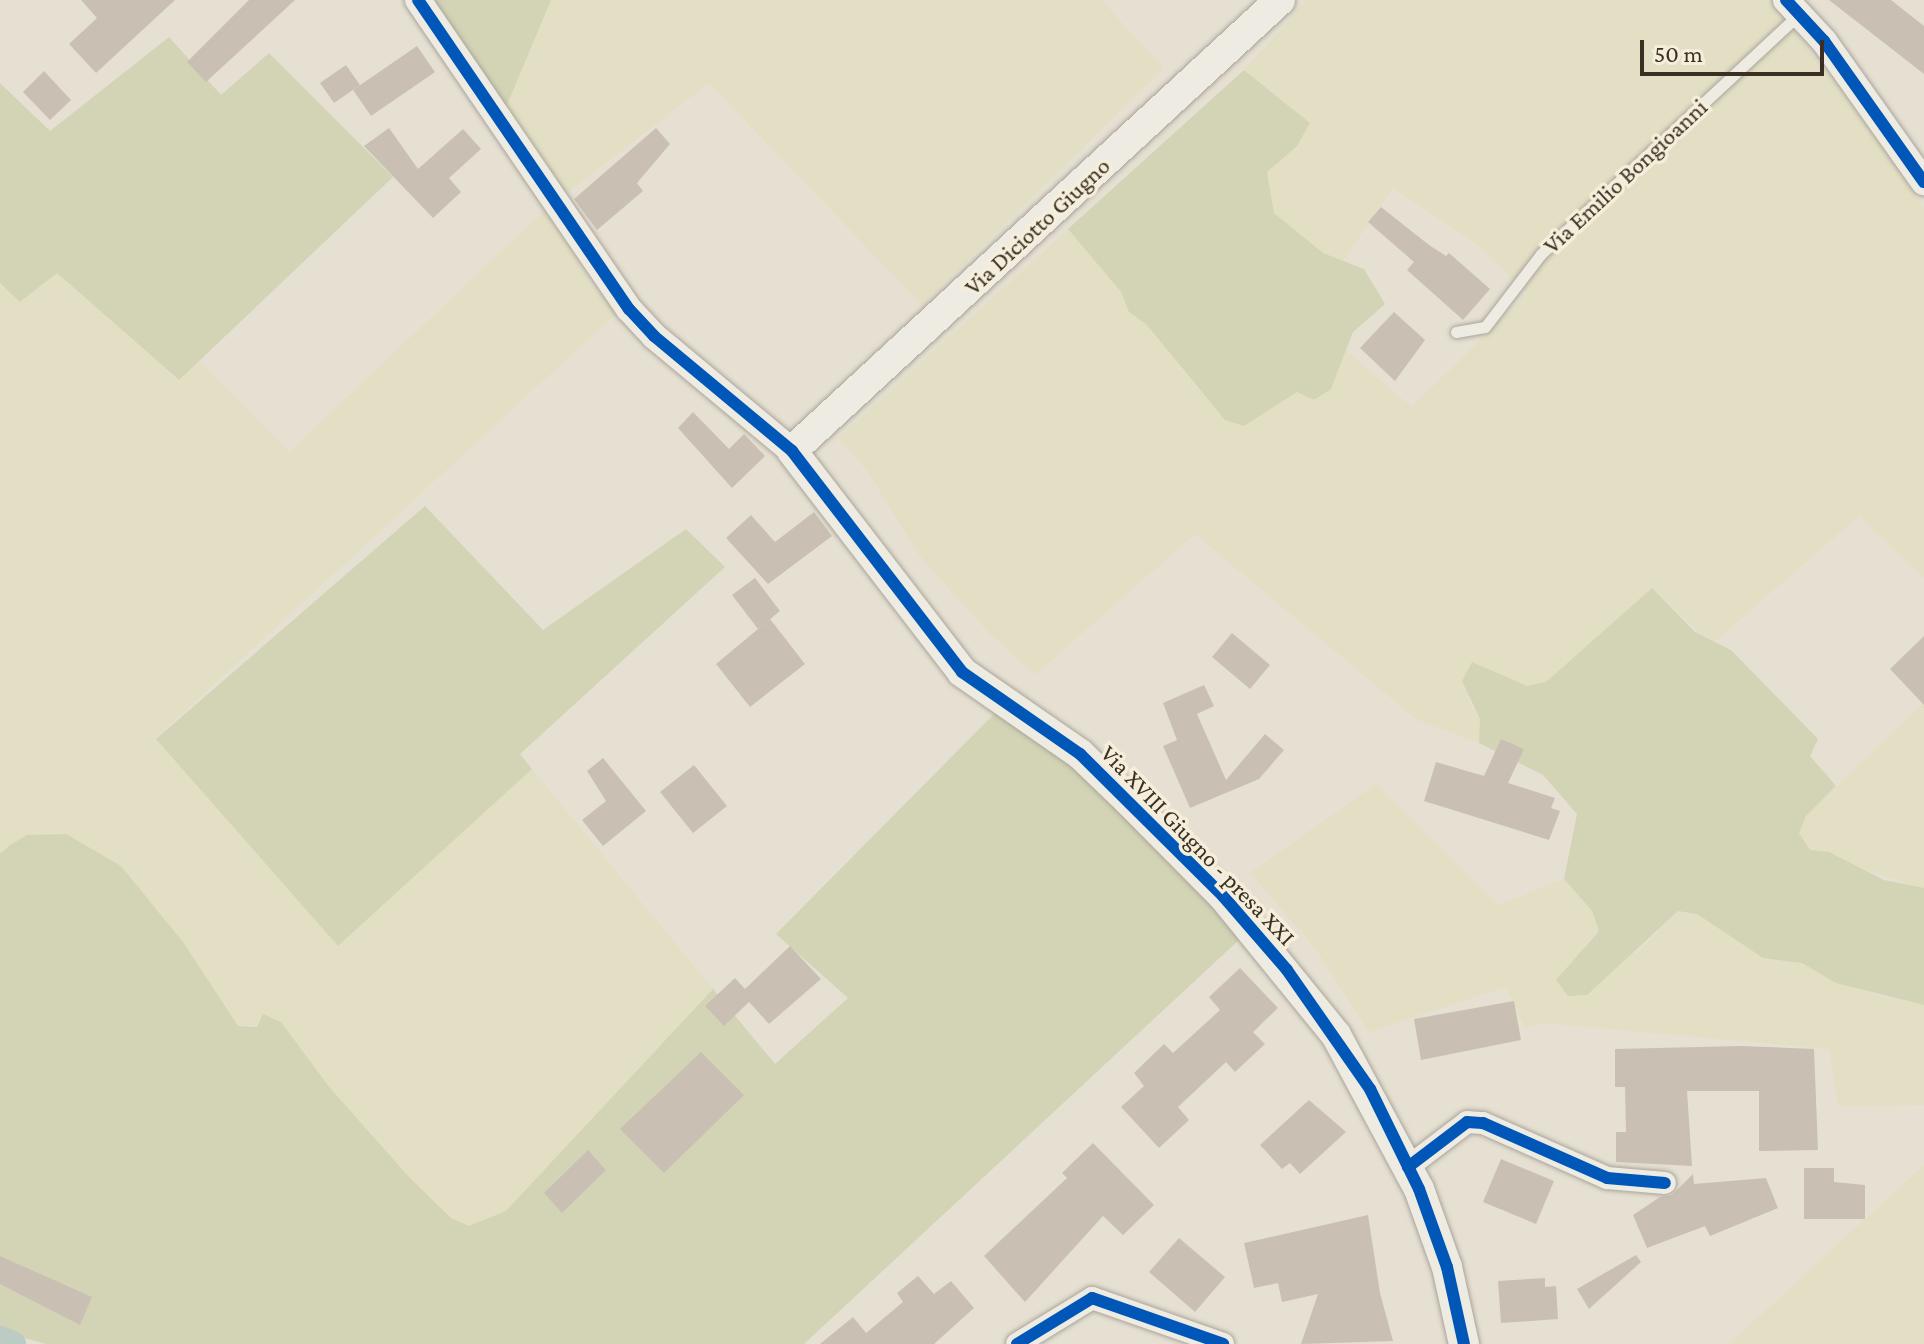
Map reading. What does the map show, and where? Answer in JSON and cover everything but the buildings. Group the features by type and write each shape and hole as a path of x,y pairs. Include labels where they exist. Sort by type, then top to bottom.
{"main road":[{"name":"Via Diciotto Giugno","path":"792,451 1280,0"},
{"name":"Via XVIII Giugno - presa XXI","path":"792,451 962,672 1080,754 1223,896 1287,970 1362,1075 1408,1167 1436,1232 1464,1344"}],"street":[{"path":"418,0 629,309 654,336 792,451"},
{"path":"1793,7 1924,182"},
{"path":"1408,1167 1467,1122 1483,1123 1607,1178 1665,1183"},
{"path":"1017,1344 1092,1298 1223,1344"}],"lane":[{"name":"Via Emilio Bongioanni","path":"1456,332 1485,327 1541,254 1793,7"}],"shaded area":[{"path":"551,0 1101,0 1164,68 922,305 709,83 548,208 591,284 620,310 156,738 338,946 532,769 713,989 506,1211 469,1226 451,1218 409,1177 330,1088 281,1022 238,1027 183,942 121,866 66,834 46,833 10,845 0,854 0,283 21,302 57,273 178,380 197,358 289,452 547,208 496,131"},
{"path":"1307,0 1770,0 1872,131 1924,208 1924,578 1859,516 1712,644 1652,588 1547,682 1468,699 1480,719 1479,743 1417,720 1195,534 1035,675 987,631 919,555 868,472 838,438 1068,229 1121,292 1129,312 1146,324 1197,388 1244,426 1297,392 1331,389 1346,351 1412,407 1528,293 1474,242 1393,188 1343,261 1323,253 1274,213 1267,172 1297,146 1293,108 1244,70"},
{"path":"1924,702 1922,889 1810,850 1798,833 1806,816"},
{"path":"1376,784 1498,905 1564,879 1592,911 1599,931 1583,946 1637,954 1678,911 1697,914 1763,958 1802,963 1874,995 1924,1005 1924,1105 1838,1106 1829,1049 1542,1023 1525,1028 1506,987 1369,1032 1315,948 1250,873"},
{"path":"1924,1165 1924,1344 1729,1344"}],"green space":[{"path":"410,0 551,0 496,131"},
{"path":"169,37 221,95 269,53 393,177 179,380 57,273 20,302 0,283 0,83 50,131"},
{"path":"1244,70 1310,123 1297,146 1267,172 1274,213 1323,253 1364,269 1385,304 1353,332 1331,389 1314,400 1297,392 1244,426 1225,420 1146,324 1129,312 1121,292 1068,229"},
{"path":"425,506 543,630 686,529 725,567 520,754 532,769 338,946 156,739"},
{"path":"1652,588 1695,632 1731,650 1818,739 1810,756 1836,786 1806,816 1799,833 1810,850 1829,852 1884,880 1924,888 1924,1005 1836,983 1802,963 1763,958 1697,914 1678,911 1587,995 1568,996 1556,980 1599,931 1592,911 1564,879 1577,814 1543,775 1479,743 1480,719 1462,681 1472,662 1527,686 1546,682"},
{"path":"1002,706 1160,838 1241,938 804,1344 46,1344 0,1331 0,854 10,845 27,835 66,834 121,866 183,942 238,1026 257,1027 263,1014 281,1022 330,1088 409,1177 451,1218 469,1226 506,1211 713,989 775,1064 848,998 776,934"}],"waterway":[{"path":"0,1339 13,1344"}],"cycle path":[{"path":"418,0 629,309 654,336 792,451 962,672 1080,754 1223,896 1287,970 1370,1089 1419,1189 1447,1267 1464,1344"},
{"path":"1786,0 1824,41 1924,182"},
{"path":"1408,1167 1467,1122 1483,1123 1607,1178 1665,1183"},
{"path":"1017,1344 1092,1298 1223,1344"}]}
